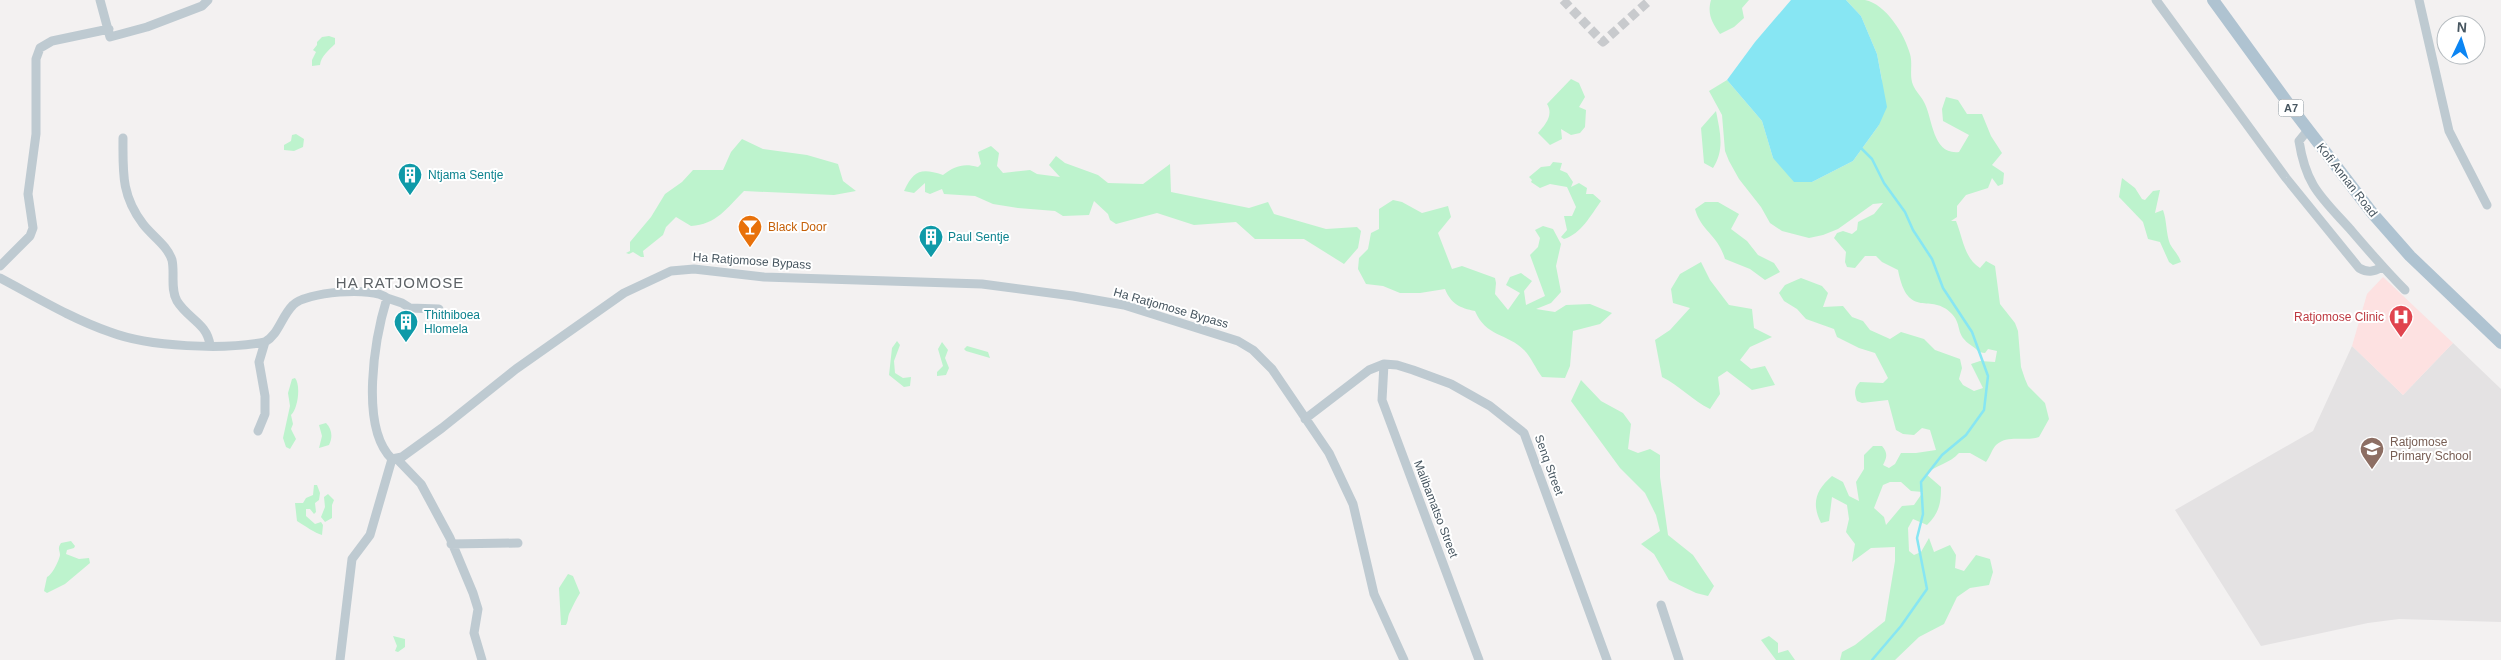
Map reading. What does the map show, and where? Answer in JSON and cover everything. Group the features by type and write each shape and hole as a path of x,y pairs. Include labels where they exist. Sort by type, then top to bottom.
{"main road":[{"name":"Kofi Annan Road","path":"2213,0 2308,130 2373,214 2410,256 2501,342"}],"street":[{"path":"100,0 110,37 118,36 202,6 208,0"},
{"path":"2156,0 2286,178 2359,268 2366,272 2373,272 2382,267"},
{"path":"2418,0 2449,131 2486,205"},
{"path":"0,266 30,236 33,228 28,194 36,134 36,59 40,48 52,41 109,29"},
{"path":"2308,130 2299,141 2303,165 2314,188 2382,267 2405,290"},
{"path":"123,138 127,200 143,224 171,258 176,300 200,323 209,335 210,345"},
{"name":"Ha Ratjomose Bypass","path":"395,459 442,428 516,369 624,293 671,272 694,269 764,277 982,284 1124,305 1238,341 1253,350 1272,369 1329,453 1354,504 1374,594 1404,660"},
{"path":"0,278 83,321 110,332 130,339 162,343 210,345 265,342 272,338 286,312 294,303 313,295 374,292 410,308 439,309"},
{"path":"387,298 374,352 372,398 379,436 387,455 395,459 421,484 451,544 478,609 474,633 482,660"},
{"path":"258,431 265,414 265,396 259,362 265,342"},
{"path":"1305,419 1369,370 1384,364"},
{"name":"Malibamatso Street","path":"1384,364 1382,400 1479,660"},
{"name":"Senq Street","path":"1384,364 1413,370 1451,384 1490,406 1524,433 1607,660"},
{"path":"340,660 352,560 370,535 395,459"},
{"path":"451,544 518,543"},
{"path":"1661,605 1679,660"}],"shaded area":[{"name":"Ratjomose Clinic","path":"2383,277 2453,343 2403,395 2352,346 2367,294"},
{"name":"Ratjomose Primary School","path":"2453,343 2501,389 2501,622 2399,619 2368,623 2261,646 2175,510 2313,431 2352,346 2403,395"}],"green space":[{"path":"1711,0 1749,0 1742,8 1744,18 1734,27 1720,34 1711,18"},
{"path":"1846,0 1865,0 1873,3 1880,7 1894,21 1904,38 1910,54 1913,85 1925,104 1935,136 1944,148 1959,152 1969,135 1943,121 1942,109 1946,97 1958,100 1967,114 1982,114 1991,136 2002,153 1992,165 2004,173 2003,184 1998,186 1992,178 1988,188 1966,195 1957,206 1957,217 1951,221 1956,221 1970,259 1980,268 1986,261 1995,266 2000,304 2015,323 2018,331 2021,367 2025,379 2028,386 2045,403 2049,419 2039,437 2011,439 2001,442 1996,445 1986,462 1970,453 1959,453 1951,460 1926,474 1941,487 1940,503 1937,512 1927,525 1913,519 1908,528 1909,551 1914,555 1921,552 1929,538 1934,552 1950,545 1956,555 1955,568 1964,571 1976,555 1990,559 1993,572 1989,585 1970,588 1957,597 1944,624 1919,637 1895,660 1840,660 1842,652 1855,645 1885,621 1895,561 1895,547 1871,548 1852,562 1855,544 1846,532 1849,519 1847,505 1832,497 1829,521 1821,523 1816,503 1822,486 1832,476 1843,482 1849,496 1859,501 1856,482 1864,469 1864,455 1873,446 1882,446 1886,455 1883,465 1889,468 1895,464 1901,453 1936,450 1930,430 1922,428 1914,435 1903,434 1896,430 1888,400 1862,403 1857,401 1855,391 1860,382 1883,383 1888,378 1875,353 1859,348 1837,337 1834,329 1806,319 1797,309 1784,301 1779,293 1785,285 1801,278 1822,286 1828,293 1823,307 1843,306 1852,317 1863,321 1870,330 1890,339 1901,332 1924,339 1935,350 1960,359 1962,368 1959,379 1963,385 1974,391 1983,388 1971,364 1980,361 1995,362 1997,351 1988,349 1985,353 1979,352 1966,342 1952,314 1936,305 1914,301 1908,296 1902,286 1898,270 1882,262 1876,256 1865,256 1855,268 1847,267 1845,262 1846,252 1834,238 1837,233 1843,231 1852,234 1857,230 1858,222 1874,214 1883,203 1873,204 1838,229 1809,238 1782,231 1770,223 1761,207 1739,179 1729,161 1725,151 1722,115 1709,91 1727,80 1762,121 1773,158 1812,182 1853,161 1879,125 1882,80 1877,54 1861,16","holes":["1890,482 1901,482 1911,491 1923,492 1914,505 1902,506 1886,525 1884,517 1874,508 1883,485"]},
{"path":"329,36 335,38 335,44 324,56 320,65 312,66 312,60 316,52 313,50 317,42 322,37"},
{"path":"1571,79 1579,83 1585,97 1579,107 1586,110 1585,127 1580,133 1571,135 1561,129 1562,139 1550,145 1538,133 1549,116 1550,112 1547,104"},
{"path":"1716,111 1720,133 1720,147 1717,161 1713,168 1704,163 1701,128"},
{"path":"296,134 304,139 303,147 294,151 284,150 284,145 291,141 292,135"},
{"path":"742,139 763,149 807,155 838,164 843,181 856,191 834,195 744,191 727,209 708,222 691,226 676,217 666,227 663,235 643,251 644,257 633,252 626,253 630,251 630,242 651,217 665,194 682,182 693,170 723,170 731,152"},
{"path":"991,146 999,153 997,166 1003,173 1030,170 1037,174 1060,177 1049,165 1056,156 1065,163 1098,175 1108,183 1143,184 1170,164 1171,192 1249,208 1268,202 1274,214 1326,229 1357,227 1361,231 1358,248 1344,264 1304,239 1255,239 1236,222 1194,225 1157,213 1116,224 1110,220 1108,214 1094,201 1089,215 1063,216 1055,211 993,204 975,196 944,194 942,189 930,194 925,192 925,183 914,193 904,191 911,179 919,172 924,171 943,175 959,166 978,167 981,164 978,152"},
{"path":"1553,162 1562,163 1560,170 1567,173 1573,182 1571,187 1579,183 1587,188 1586,194 1593,194 1601,201 1581,228 1570,237 1564,239 1561,237 1567,230 1564,216 1572,216 1576,207 1567,187 1550,184 1540,188 1531,182 1532,180 1529,177 1541,167 1550,166"},
{"path":"2122,178 2135,188 2142,199 2145,200 2153,191 2160,190 2155,213 2163,210 2170,244 2181,262 2173,265 2169,262 2160,242 2148,239 2143,222 2119,197"},
{"path":"1393,200 1402,202 1422,213 1448,206 1451,217 1438,233 1452,269 1462,266 1495,278 1495,294 1508,310 1520,293 1506,285 1510,277 1521,273 1532,281 1524,291 1526,305 1545,296 1530,255 1538,247 1540,238 1535,230 1543,226 1553,229 1561,244 1556,266 1561,292 1551,303 1536,309 1555,312 1566,305 1590,304 1612,313 1600,324 1573,331 1570,366 1565,378 1542,377 1524,350 1511,340 1485,326 1475,311 1453,302 1445,289 1420,293 1400,293 1383,286 1366,284 1358,269 1359,258 1368,249 1371,233 1379,229 1379,209"},
{"path":"1705,202 1718,202 1739,214 1731,229 1747,241 1758,255 1774,263 1780,272 1765,280 1750,269 1725,259 1718,244 1701,223 1695,209"},
{"path":"1701,262 1710,280 1729,305 1752,309 1754,328 1772,337 1750,347 1740,360 1751,369 1765,366 1775,385 1752,390 1727,371 1718,377 1720,394 1710,409 1662,377 1655,340 1670,330 1690,308 1673,303 1671,289 1680,274"},
{"path":"897,341 900,345 894,361 895,373 903,378 911,377 910,386 904,387 889,375 892,348"},
{"path":"942,342 948,350 945,358 949,368 946,375 937,376 937,372 943,366 938,349"},
{"path":"967,346 988,352 990,358 966,351 964,349"},
{"path":"295,378 298,386 298,397 291,415 293,424 291,429 296,439 290,449 286,447 283,438 290,406 288,393 292,379"},
{"path":"1581,380 1601,401 1623,413 1631,424 1628,449 1638,453 1650,449 1660,455 1660,477 1668,535 1693,555 1714,586 1708,596 1696,593 1669,580 1654,554 1641,544 1660,531 1656,515 1645,493 1620,468 1571,401"},
{"path":"326,423 331,430 330,442 329,445 319,448 322,436 319,425"},
{"path":"314,485 317,485 320,493 319,500 315,503 316,512 314,514 310,509 306,509 306,516 315,524 321,522 323,525 322,535 297,521 295,503 303,503 306,498 313,495"},
{"path":"328,494 334,500 332,518 325,522 321,517 325,507 324,497"},
{"path":"71,541 75,546 67,550 66,554 79,559 89,558 90,563 65,584 47,593 44,591 47,577 53,571 58,561 60,545 61,543"},
{"path":"568,574 573,576 580,593 569,614 566,625 561,625 559,588"},
{"path":"393,636 405,639 405,647 398,652 395,651 397,646"},
{"path":"1769,636 1778,643 1778,653 1788,650 1795,660 1776,660 1761,640"}],"water":[{"path":"1791,0 1846,0 1861,16 1877,54 1887,107 1879,125 1853,161 1812,182 1794,182 1773,158 1762,121 1727,80 1755,42"}],"waterway":[{"path":"1861,148 1872,159 1884,183 1905,212 1913,230 1932,259 1943,288 1972,332 1988,376 1984,410 1966,435 1942,455 1921,482 1923,514 1917,538 1927,589 1901,626 1872,660"}],"tunnel":[{"path":"1563,0 1603,42 1650,0"}],"place":[{"name":"Ntjama Sentje","path":"410,196"},
{"name":"Black Door","path":"750,248"},
{"name":"Paul Sentje","path":"931,258"},
{"name":"Ratjomose Clinic","path":"2401,338"},
{"name":"Thithiboea Hlomela","path":"406,343"},
{"name":"Ratjomose Primary School","path":"2372,470"}],"district":[{"name":"HA RATJOMOSE","path":"400,282"}]}
